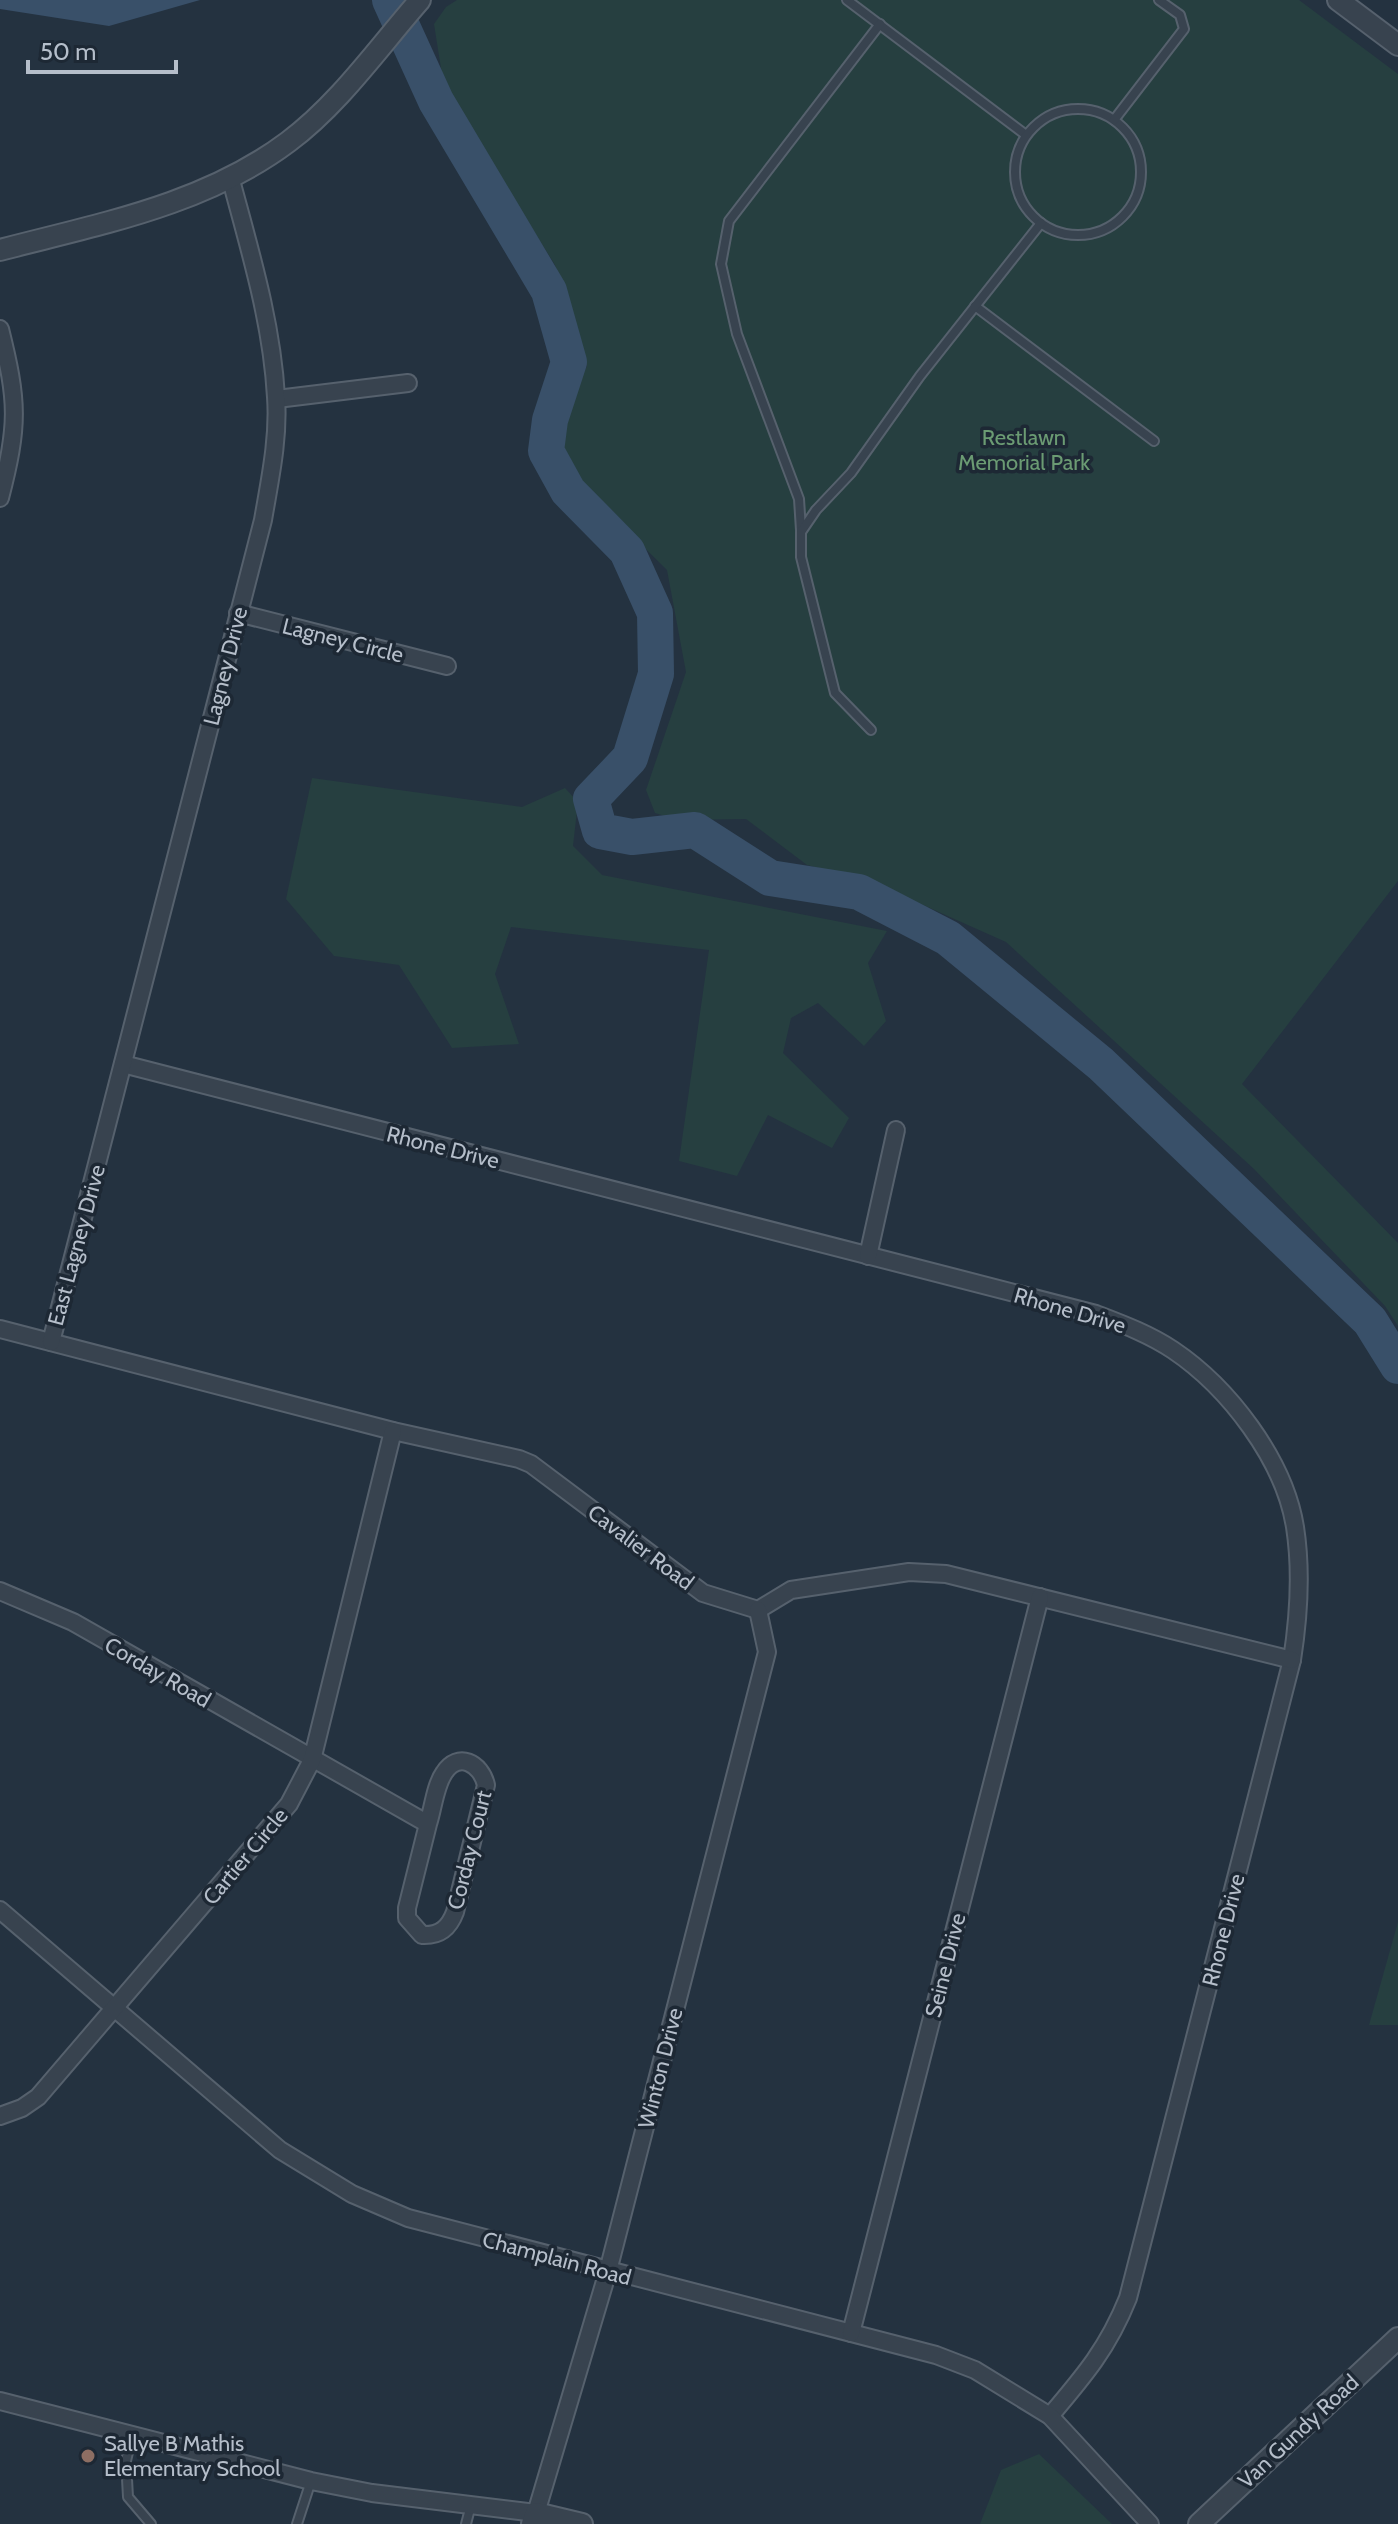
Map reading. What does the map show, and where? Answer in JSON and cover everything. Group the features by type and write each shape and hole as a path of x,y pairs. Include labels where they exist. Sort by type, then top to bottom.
{"street":[{"path":"0,250 167,205 231,180 290,141 322,113 420,0"},
{"path":"1338,0 1398,45"},
{"name":"Lagney Drive","path":"102,1148 263,520 276,441 277,399 270,337 231,180"},
{"path":"0,329 13,382 16,420 13,447 0,498"},
{"path":"277,399 408,383"},
{"name":"Lagney Circle","path":"238,613 447,666"},
{"name":"Rhone Drive","path":"123,1064 1096,1314 1136,1329 1172,1349 1204,1374 1228,1399 1269,1455 1295,1523 1300,1566 1300,1609 1292,1660 1128,2298 1116,2329 1097,2361 1050,2416"},
{"path":"868,1256 896,1130"},
{"name":"East Lagney Drive","path":"51,1342 102,1148"},
{"name":"Cavalier Road","path":"0,1329 531,1464 703,1593 758,1610"},
{"name":"Cartier Circle","path":"0,2116 22,2108 38,2097 289,1804 312,1760 393,1431"},
{"path":"758,1610 791,1590 909,1572 946,1574 1292,1660"},
{"name":"Corday Road","path":"0,1591 73,1622 312,1760"},
{"name":"Seine Drive","path":"851,2333 1040,1597"},
{"name":"Winton Drive","path":"534,2518 608,2271 767,1652 758,1610"},
{"path":"312,1760 428,1824"},
{"name":"Corday Court","path":"466,1762 476,1765 484,1773 486,1785 455,1912 451,1923 443,1931 422,1935 407,1918 407,1908 428,1824 444,1773 453,1765 466,1762"},
{"name":"Champlain Road","path":"0,1910 280,2150 352,2194 408,2218 936,2355 975,2370 1050,2416 1150,2524"},
{"name":"Van Gundy Road","path":"1199,2524 1398,2338"},
{"path":"0,2401 311,2481 582,2524"}],"lane":[{"path":"847,0 1026,135"},
{"path":"1114,120 1184,29 1180,15 1159,0"},
{"path":"871,730 835,693 801,557 799,499 737,334 721,264 729,221 880,24"},
{"path":"1077,108 1097,111 1114,120 1128,133 1138,151 1141,170 1139,189 1129,209 1113,224 1093,233 1071,235 1041,223 1020,198 1014,176 1017,154 1026,135 1040,121 1058,112 1077,108"},
{"path":"801,532 816,510 851,473 920,376 1041,223"},
{"path":"975,306 1154,441"},
{"path":"132,2435 126,2461 128,2497 151,2524"},
{"path":"297,2524 311,2481"},
{"path":"466,2524 471,2505"}],"green space":[{"name":"Restlawn Memorial Park","path":"457,0 1299,0 1398,74 1398,881 1242,1084 1398,1243 1398,1326 1385,1306 1254,1169 1006,942 867,880 807,865 746,819 678,820 655,813 646,790 686,672 667,570 568,472 555,449 557,427 587,366 555,265 444,87 434,24 446,7"},
{"path":"312,778 522,807 565,788 578,802 573,846 602,875 887,931 868,963 886,1021 864,1046 818,1003 791,1018 783,1053 849,1118 832,1148 768,1115 737,1176 679,1161 709,950 511,927 495,974 519,1044 452,1048 399,965 334,956 286,899"},
{"path":"1398,1922 1398,2025 1369,2025"},
{"path":"1039,2454 1112,2524 980,2524 1001,2470"}],"water":[{"path":"0,0 200,0 109,26 0,9"}],"waterway":[{"path":"390,0 436,101 549,291 569,362 550,420 546,451 568,491 627,551 655,613 656,674 630,758 591,799 600,831 632,837 695,830 770,878 859,892 948,938 1101,1064 1370,1321 1398,1366"}],"place":[{"name":"Sallye B Mathis Elementary School","path":"88,2456"}]}
